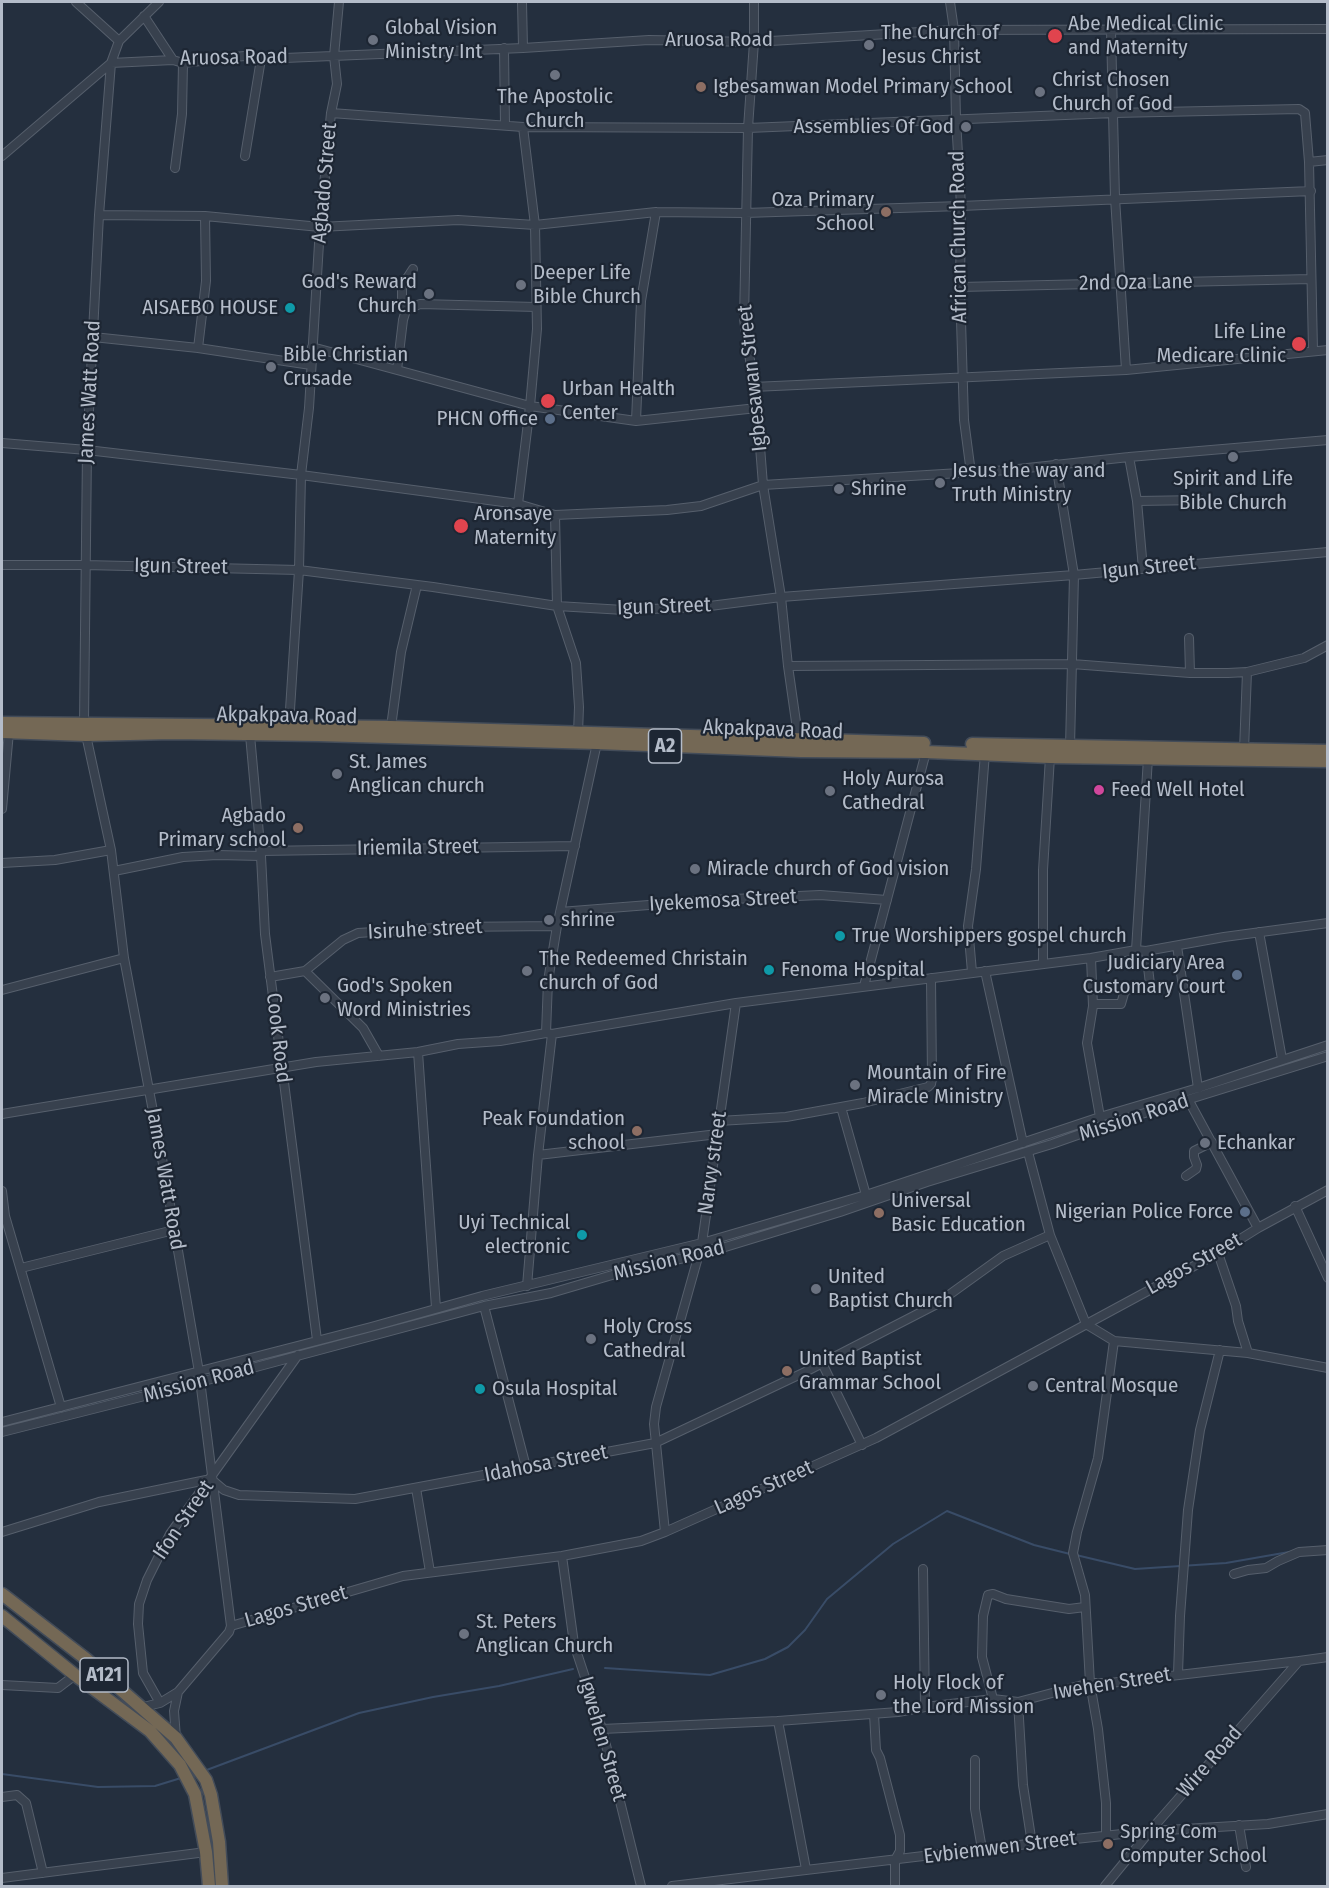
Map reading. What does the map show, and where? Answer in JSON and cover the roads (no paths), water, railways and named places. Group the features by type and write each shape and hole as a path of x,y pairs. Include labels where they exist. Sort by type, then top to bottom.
{"highway":[{"name":"Akpakpava Road","path":"4,729 289,725 391,727 578,733 1050,757 1328,761"},
{"name":"Akpakpava Road","path":"85,729 597,743 1070,747 1328,752"},
{"name":"A121","path":"2,1594 86,1659 176,1738 206,1780 211,1796 219,1842 222,1887"},
{"name":"A121","path":"2,1616 75,1676 150,1731 180,1765 192,1785 201,1817 208,1887"}],"street":[{"path":"76,2 119,41"},
{"path":"2,156 111,63 119,41 159,2"},
{"name":"Agbado Street","path":"289,725 299,570 301,475 309,408 320,227 331,113 337,84 334,56 339,2"},
{"path":"522,2 523,48"},
{"name":"Igbesawan Street","path":"754,2 745,213 744,319 757,408 763,485 781,597 800,746"},
{"name":"African Church Road","path":"950,2 954,30 960,206 964,420 971,473"},
{"path":"144,16 173,60"},
{"name":"Aruosa Road","path":"111,63 173,60 183,63 244,56 261,59 523,48 649,40 754,42 954,30 1328,29"},
{"path":"1111,30 1115,198 1126,370"},
{"path":"504,48 505,125"},
{"path":"245,156 261,59"},
{"name":"James Watt Road","path":"111,63 99,215 87,450 85,729 111,850 124,958 199,1372 231,1626"},
{"path":"176,168 182,114 183,63"},
{"path":"331,113 523,127 748,128 1114,113 1299,109 1305,112 1311,191 1313,350"},
{"path":"518,504 537,329 535,225 523,127"},
{"path":"1309,162 1328,160"},
{"path":"99,215 206,216 320,227 458,220 535,225 656,212 745,213 1311,191"},
{"path":"636,422 641,302 656,212"},
{"path":"198,348 206,281 206,216"},
{"path":"406,310 402,304 402,285 413,269"},
{"name":"2nd Oza Lane","path":"960,287 1311,279"},
{"path":"406,310 420,304 536,307"},
{"path":"397,370 406,310"},
{"path":"93,337 198,348 310,365"},
{"path":"312,347 530,406 636,422 757,408"},
{"path":"753,387 1126,370 1328,350"},
{"path":"2,443 87,450 301,475 518,504 555,514 667,510 701,506 763,485 971,473 1328,440"},
{"path":"1129,457 1137,501 1143,568"},
{"path":"1056,464 1074,575 1070,747"},
{"path":"1137,501 1200,500"},
{"path":"555,514 557,606 576,663 578,733"},
{"name":"Igun Street","path":"2,565 299,570 557,606 635,610 702,607 781,597 1074,575 1328,552"},
{"path":"391,727 401,652 417,585"},
{"path":"1189,639 1190,673"},
{"path":"788,666 1072,664 1190,673 1247,672 1304,658 1328,645"},
{"path":"1244,750 1247,672"},
{"path":"2,809 4,729"},
{"name":"Cook Road","path":"250,735 261,853 265,934 317,1340"},
{"path":"527,1286 549,1034 548,981 557,926 597,743"},
{"path":"864,986 926,752"},
{"path":"972,972 968,926 985,753"},
{"path":"1043,963 1043,870 1050,757"},
{"path":"1136,950 1148,758"},
{"name":"Iriemila Street","path":"114,871 183,857 217,855 575,846"},
{"path":"2,863 55,860 111,850"},
{"name":"Iyekemosa Street","path":"560,912 712,900 820,895 887,900"},
{"path":"2,1114 316,1062 500,1041 736,1003 1091,958 1136,950 1146,951 1328,923"},
{"name":"Isiruhe street","path":"270,977 305,971 343,940 358,933 450,927 557,926"},
{"path":"1259,932 1282,1059"},
{"path":"1177,946 1198,1088"},
{"path":"1093,1004 1121,1004 1125,990 1147,987 1150,984 1146,951"},
{"path":"2,990 124,958"},
{"path":"1091,958 1093,1004 1087,1043 1100,1117"},
{"path":"305,971 363,1028 379,1056"},
{"path":"985,971 1023,1143"},
{"path":"719,1120 786,1117 928,1087 931,1084 931,978"},
{"name":"Narvy street","path":"665,1532 655,1443 656,1407 702,1243 736,1003"},
{"name":"Mission Road","path":"2,1422 371,1327 436,1308 702,1243 866,1195 1100,1117 1198,1088 1328,1045"},
{"path":"418,1052 436,1308"},
{"name":"Mission Road","path":"2,1432 396,1331 484,1306 551,1293 636,1268 699,1255 1328,1056"},
{"path":"1189,1101 1258,1228"},
{"path":"841,1107 866,1195"},
{"path":"537,1155 718,1134"},
{"path":"1186,1176 1196,1169 1194,1151 1212,1142"},
{"path":"1028,1152 1050,1235 1086,1324 1114,1341 1248,1353 1328,1368"},
{"name":"Lagos Street","path":"143,1707 160,1703 178,1692 229,1632 231,1626 403,1576 562,1556 641,1540 665,1532 861,1445 1328,1190"},
{"path":"2,1191 3,1216 21,1268 61,1407"},
{"path":"1295,1206 1328,1278"},
{"path":"21,1268 174,1230"},
{"name":"Idahosa Street","path":"211,1479 224,1490 240,1495 355,1499 655,1443 822,1363 935,1305 1003,1256 1050,1235"},
{"path":"1218,1252 1236,1306 1248,1353"},
{"path":"484,1306 526,1467"},
{"path":"1106,1835 1106,1803 1098,1729 1090,1683 1085,1595 1073,1554 1098,1458 1114,1341"},
{"path":"1178,1674 1188,1510 1200,1430 1220,1350"},
{"name":"Ifon Street","path":"160,1703 143,1674 138,1624 139,1604 147,1580 170,1534 298,1355"},
{"path":"822,1363 861,1445"},
{"path":"2,1532 99,1502 211,1479"},
{"path":"416,1488 430,1572"},
{"path":"1234,1575 1248,1570 1266,1568 1299,1552 1328,1550"},
{"name":"Igwehen Street","path":"562,1556 574,1644 602,1729 641,1887"},
{"path":"923,1569 925,1707"},
{"path":"993,1699 982,1657 983,1616 988,1595 993,1594 1006,1599 1069,1609 1085,1607"},
{"path":"1299,1661 1328,1657"},
{"name":"Iwehen Street","path":"602,1729 874,1714 993,1699 1018,1702 1090,1683 1110,1683 1299,1661"},
{"name":"Wire Road","path":"1105,1887 1150,1831 1299,1661"},
{"path":"2,1685 58,1688 75,1676"},
{"path":"176,1738 174,1711 178,1692"},
{"path":"1018,1702 1023,1785 1032,1844"},
{"path":"874,1714 876,1750 900,1835 900,1851 895,1860 895,1887"},
{"path":"778,1721 806,1869"},
{"path":"975,1760 975,1809 982,1849"},
{"path":"2,1797 17,1795 26,1803 43,1873"},
{"name":"Evbiemwen Street","path":"672,1887 806,1869 1106,1835 1268,1824 1328,1814"},
{"path":"1239,1826 1246,1867"},
{"path":"2,1878 206,1852"}],"waterway":[{"path":"605,1668 710,1675 765,1659 788,1647 805,1630 827,1599 893,1544 947,1511 1034,1545 1070,1554"},
{"path":"1076,1555 1135,1569 1226,1563 1289,1552"},
{"path":"204,1771 359,1713 573,1669"},
{"path":"2,1774 98,1787 155,1786 181,1778"}],"place":[{"name":"Abe Medical Clinic and Maternity","path":"1055,36"},
{"name":"Global Vision Ministry Int","path":"373,40"},
{"name":"The Church of Jesus Christ","path":"869,45"},
{"name":"The Apostolic Church","path":"555,75"},
{"name":"Igbesamwan Model Primary School","path":"701,87"},
{"name":"Christ Chosen Church of God","path":"1040,92"},
{"name":"Assemblies Of God","path":"966,127"},
{"name":"Oza Primary School","path":"886,212"},
{"name":"Deeper Life Bible Church","path":"521,285"},
{"name":"God's Reward Church","path":"429,294"},
{"name":"AISAEBO HOUSE","path":"290,308"},
{"name":"Life Line Medicare Clinic","path":"1299,344"},
{"name":"Bible Christian Crusade","path":"271,367"},
{"name":"Urban Health Center","path":"548,401"},
{"name":"PHCN Office","path":"550,419"},
{"name":"Spirit and Life Bible Church","path":"1233,457"},
{"name":"Jesus the way and Truth Ministry","path":"940,483"},
{"name":"Shrine","path":"839,489"},
{"name":"Aronsaye Maternity","path":"461,526"},
{"name":"St. James Anglican church","path":"337,774"},
{"name":"Feed Well Hotel","path":"1099,790"},
{"name":"Holy Aurosa Cathedral","path":"830,791"},
{"name":"Agbado Primary school","path":"298,828"},
{"name":"Miracle church of God vision","path":"695,869"},
{"name":"shrine","path":"549,920"},
{"name":"True Worshippers gospel church","path":"840,936"},
{"name":"Fenoma Hospital","path":"769,970"},
{"name":"The Redeemed Christain church of God","path":"527,971"},
{"name":"Judiciary Area Customary Court","path":"1237,975"},
{"name":"God's Spoken Word Ministries","path":"325,998"},
{"name":"Mountain of Fire Miracle Ministry","path":"855,1085"},
{"name":"Peak Foundation school","path":"637,1131"},
{"name":"Echankar","path":"1205,1143"},
{"name":"Nigerian Police Force","path":"1245,1212"},
{"name":"Universal Basic Education","path":"879,1213"},
{"name":"Uyi Technical electronic","path":"582,1235"},
{"name":"United Baptist Church","path":"816,1289"},
{"name":"Holy Cross Cathedral","path":"591,1339"},
{"name":"United Baptist Grammar School","path":"787,1371"},
{"name":"Central Mosque","path":"1033,1386"},
{"name":"Osula Hospital","path":"480,1389"},
{"name":"St. Peters Anglican Church","path":"464,1634"},
{"name":"Holy Flock of the Lord Mission","path":"881,1695"},
{"name":"Spring Com Computer School","path":"1108,1844"}]}
